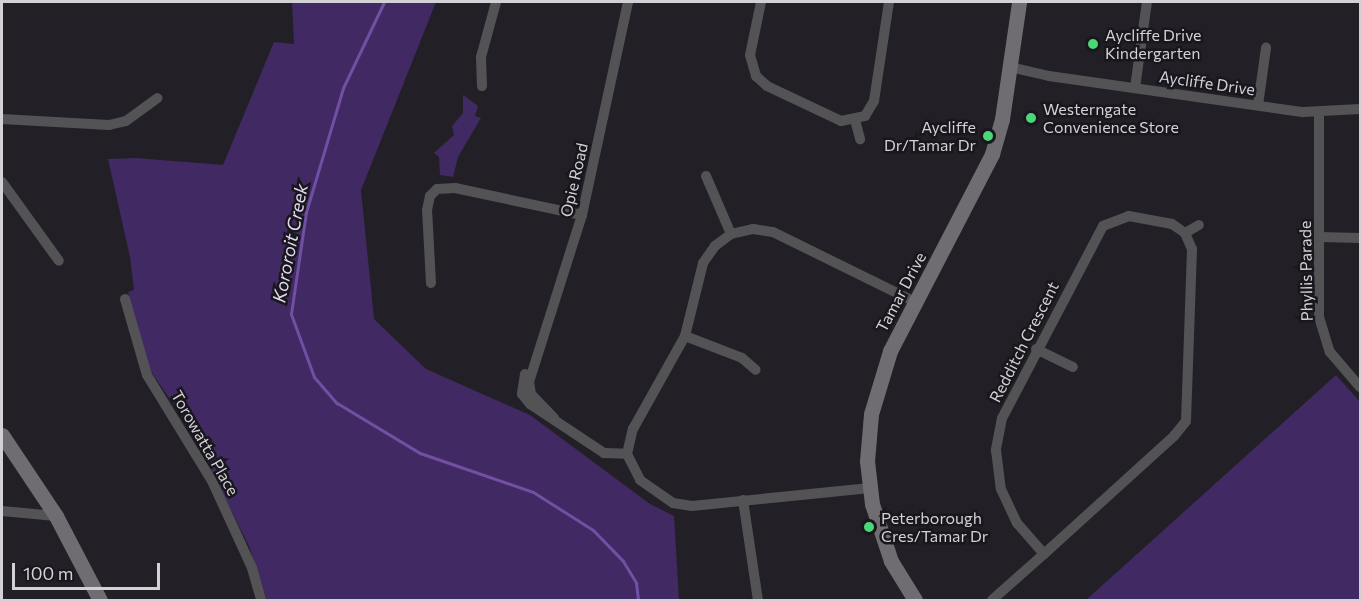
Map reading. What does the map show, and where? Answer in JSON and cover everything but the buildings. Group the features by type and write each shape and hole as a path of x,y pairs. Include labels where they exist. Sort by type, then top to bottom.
{"street":[{"path":"482,86 481,57 496,2"},
{"name":"Opie Road","path":"627,454 604,453 554,418 525,388 562,285 582,215 628,2"},
{"path":"761,2 750,55 756,76 767,86 828,118 855,120 865,116 874,101 889,2"},
{"name":"Tamar Drive","path":"915,600 885,546 869,485 868,446 875,397 884,366 992,154 1009,71 1019,2"},
{"path":"1135,88 1147,2"},
{"path":"1258,105 1266,48"},
{"name":"Aycliffe Drive","path":"1009,71 1322,113 1360,109"},
{"path":"2,118 109,125 126,121 158,98"},
{"name":"Phyllis Parade","path":"1322,113 1321,330 1330,352 1360,387"},
{"path":"855,120 860,139"},
{"path":"706,176 732,234"},
{"path":"2,182 59,261"},
{"path":"431,283 427,210 430,196 437,189 455,188 582,215"},
{"name":"Redditch Crescent","path":"1044,554 1008,507 997,468 1002,418 1102,226 1129,216 1172,224 1185,233"},
{"path":"992,600 1186,421 1192,258 1185,233 1199,225"},
{"path":"869,485 692,506 674,503 640,480 627,454 633,429 685,336 704,263 715,246 732,234 753,229 773,232 914,305"},
{"path":"1320,237 1360,238"},
{"name":"Torowatta Place","path":"125,299 147,375 212,481 252,568 261,600"},
{"path":"685,336 742,358 756,370"},
{"path":"1036,349 1074,367"},
{"path":"2,435 56,516 100,600"},
{"path":"743,501 758,600"},
{"path":"2,512 56,516"}],"shaded area":[{"path":"292,2 436,2 361,190 374,319 426,369 530,415 650,504 674,516 679,600 267,600 249,546 191,430 148,367 128,292 134,290 130,257 108,159 136,158 223,165 274,42 294,44"},
{"path":"463,95 478,106 475,116 481,118 458,157 453,177 440,175 439,157 434,153 454,135 452,126 463,113"},
{"path":"1336,375 1360,402 1360,600 1086,600"}],"waterway":[{"name":"Kororoit Creek","path":"384,2 343,88 306,212 291,314 314,377 337,403 420,453 533,492 593,530 623,561 636,583 638,600"}],"place":[{"name":"Aycliffe Drive Kindergarten","path":"1093,44"},
{"name":"Westerngate Convenience Store","path":"1031,118"},
{"name":"Aycliffe Dr/Tamar Dr","path":"988,136"},
{"name":"Peterborough Cres/Tamar Dr","path":"869,527"}]}
